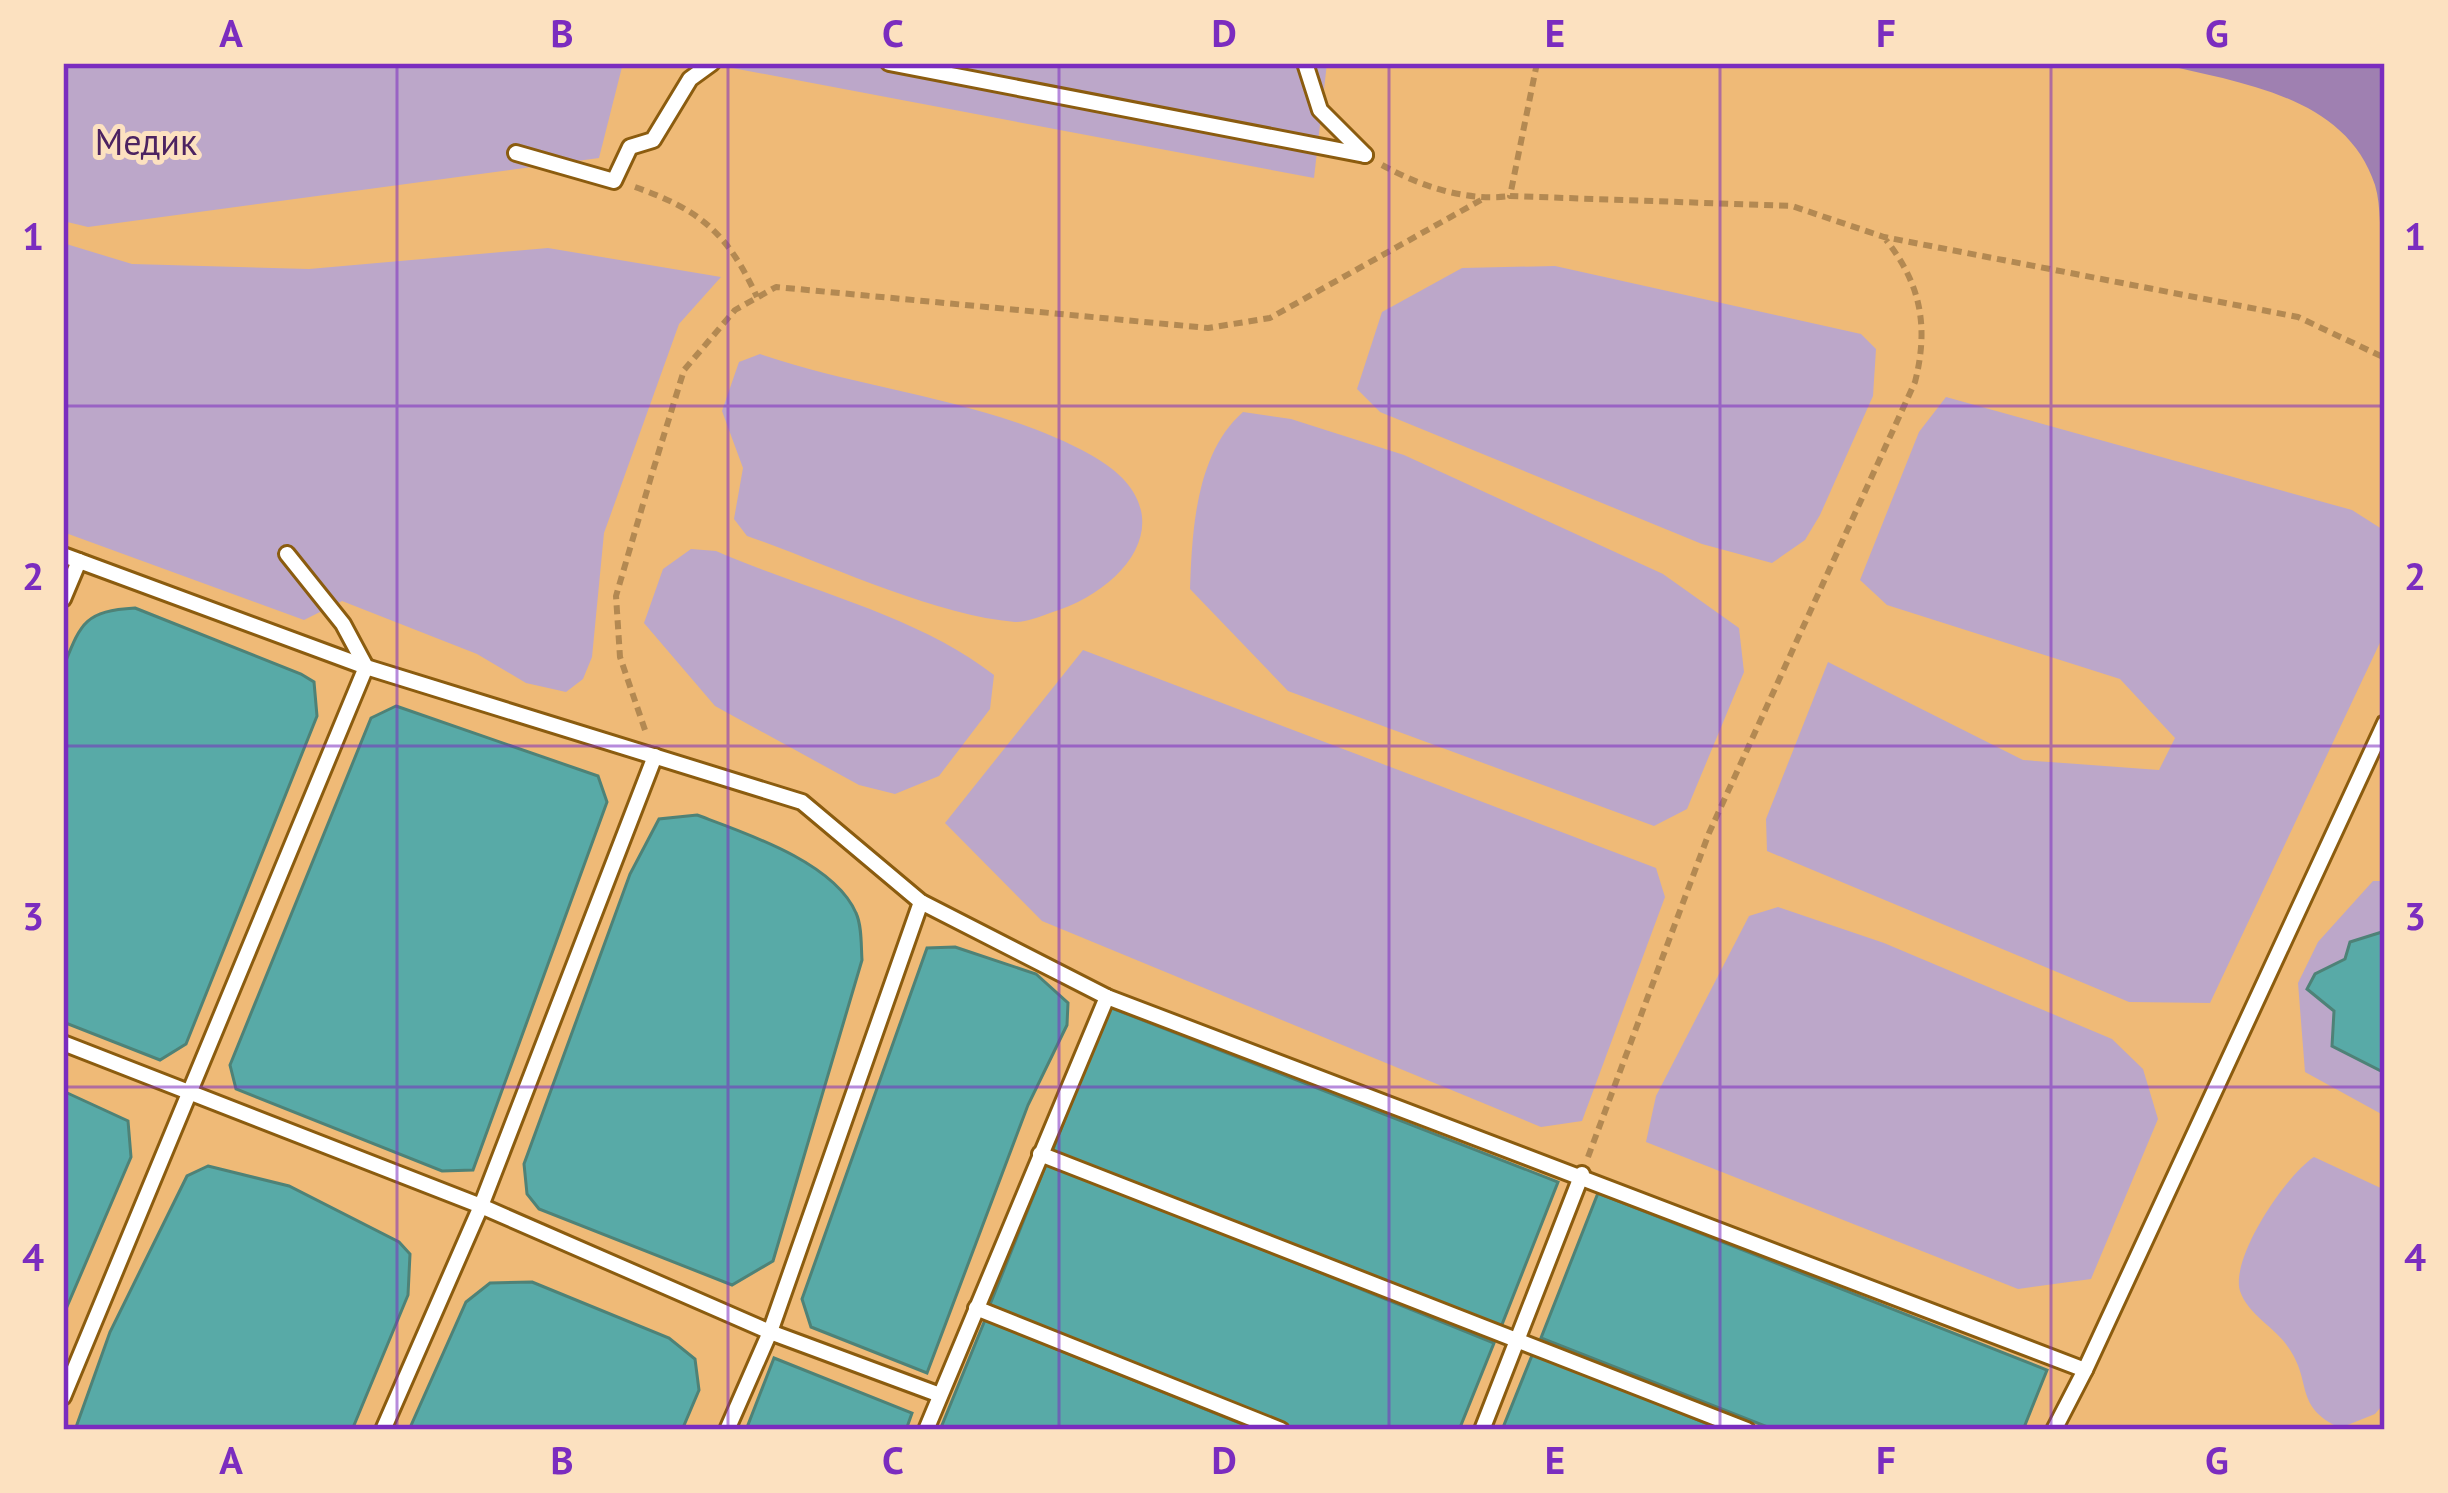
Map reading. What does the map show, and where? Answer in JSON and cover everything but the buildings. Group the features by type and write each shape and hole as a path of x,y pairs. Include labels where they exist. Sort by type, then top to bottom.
{"lane":[{"path":"516,153 614,181 630,147 653,140 690,79 712,63"},
{"path":"889,63 1365,155"},
{"path":"1304,63 1320,110 1365,155"},
{"path":"287,554 343,624 366,667"},
{"path":"63,555 366,667 802,802 921,902 1107,997 1582,1174 2085,1370"},
{"path":"63,599 79,561"},
{"path":"63,1397 366,667"},
{"path":"2054,1430 2385,722"},
{"path":"383,1430 481,1206 655,755"},
{"path":"727,1430 770,1332 921,902"},
{"path":"926,1430 1107,997"},
{"path":"63,1043 481,1206 770,1332 940,1395"},
{"path":"1040,1154 1747,1430"},
{"path":"1482,1430 1582,1174"},
{"path":"976,1308 1281,1430"}],"path":[{"path":"1510,196 1537,63"},
{"path":"1365,155 1405,177 1481,200"},
{"path":"614,181 702,217 736,251 757,297"},
{"path":"655,755 620,657 616,596 684,370 735,310 776,287 1208,328 1270,318 1481,200 1510,196 1792,206 1884,237 2298,317 2385,358"},
{"path":"1582,1174 1709,833 1915,382 1922,353 1920,305 1912,273 1884,237"}],"green space":[{"name":"Медик","path":"63,63 623,63 599,158 88,227 63,221"},
{"path":"706,63 1327,63 1314,178"},
{"path":"63,243 132,264 309,269 548,248 721,277 679,324 604,533 592,657 583,679 566,692 526,683 477,654 342,601 304,620 63,532"},
{"path":"1555,266 1861,334 1876,349 1873,396 1805,540 1772,563 1702,544 1380,412 1357,389 1382,312 1462,268"},
{"path":"760,354 970,408 1091,455 1120,476 1137,499 1142,522 1138,545 1105,585 1079,601 1015,622 950,610 747,536 734,519 743,468 722,411 739,362"},
{"path":"1946,397 2352,510 2385,531 2385,632 2210,1003 2129,1002 1767,851 1766,819 1828,662 2023,760 2159,770 2175,738 2120,679 1887,605 1860,580 1919,432"},
{"path":"1243,412 1291,419 1404,455 1663,574 1739,628 1744,672 1687,809 1654,826 1288,691 1190,589 1195,518 1206,470 1227,429"},
{"path":"691,549 716,551 932,636 994,675 990,709 939,776 895,794 859,785 715,706 644,623 663,569"},
{"path":"1083,650 1656,868 1665,897 1582,1121 1541,1127 1042,921 945,823"},
{"path":"2373,881 2385,881 2385,1116 2305,1072 2298,983 2318,942"},
{"path":"1778,907 1884,943 2112,1039 2143,1069 2158,1119 2091,1279 2018,1289 1646,1142 1656,1096 1749,916"},
{"path":"2314,1157 2385,1190 2385,1402 2375,1414 2340,1428 2309,1402 2288,1347 2240,1291 2243,1259 2263,1218 2289,1181"}],"shaded area":[{"path":"2158,63 2385,63 2385,258 2375,185 2360,154 2340,130 2285,97"}],"water":[{"path":"135,608 301,674 314,682 317,716 186,1044 160,1060 63,1022 63,668 87,622 105,612"},
{"path":"396,706 598,776 607,802 473,1170 442,1171 236,1089 230,1065 371,718"},
{"path":"697,815 809,864 845,895 856,913 861,936 862,960 773,1261 732,1285 539,1209 527,1194 524,1164 630,874 659,819"},
{"path":"2382,932 2385,1073 2332,1046 2334,1011 2307,989 2315,974 2345,959 2350,942"},
{"path":"955,947 1036,974 1068,1003 1067,1025 1028,1105 927,1373 811,1327 802,1299 927,948"},
{"path":"1109,1007 1558,1182 1501,1327 1052,1152"},
{"path":"63,1091 128,1121 131,1157 63,1316"},
{"path":"1047,1162 1494,1343 1459,1430 1293,1430 989,1307"},
{"path":"208,1166 289,1186 399,1242 410,1254 408,1295 352,1430 75,1430 110,1332 187,1176"},
{"path":"1598,1193 2047,1370 2023,1430 1775,1430 1541,1338"},
{"path":"532,1282 669,1338 695,1359 699,1390 682,1430 409,1430 466,1302 490,1283"},
{"path":"985,1320 1257,1430 940,1430"},
{"path":"1533,1353 1723,1430 1502,1430"},
{"path":"774,1358 912,1413 906,1430 746,1430"}]}
